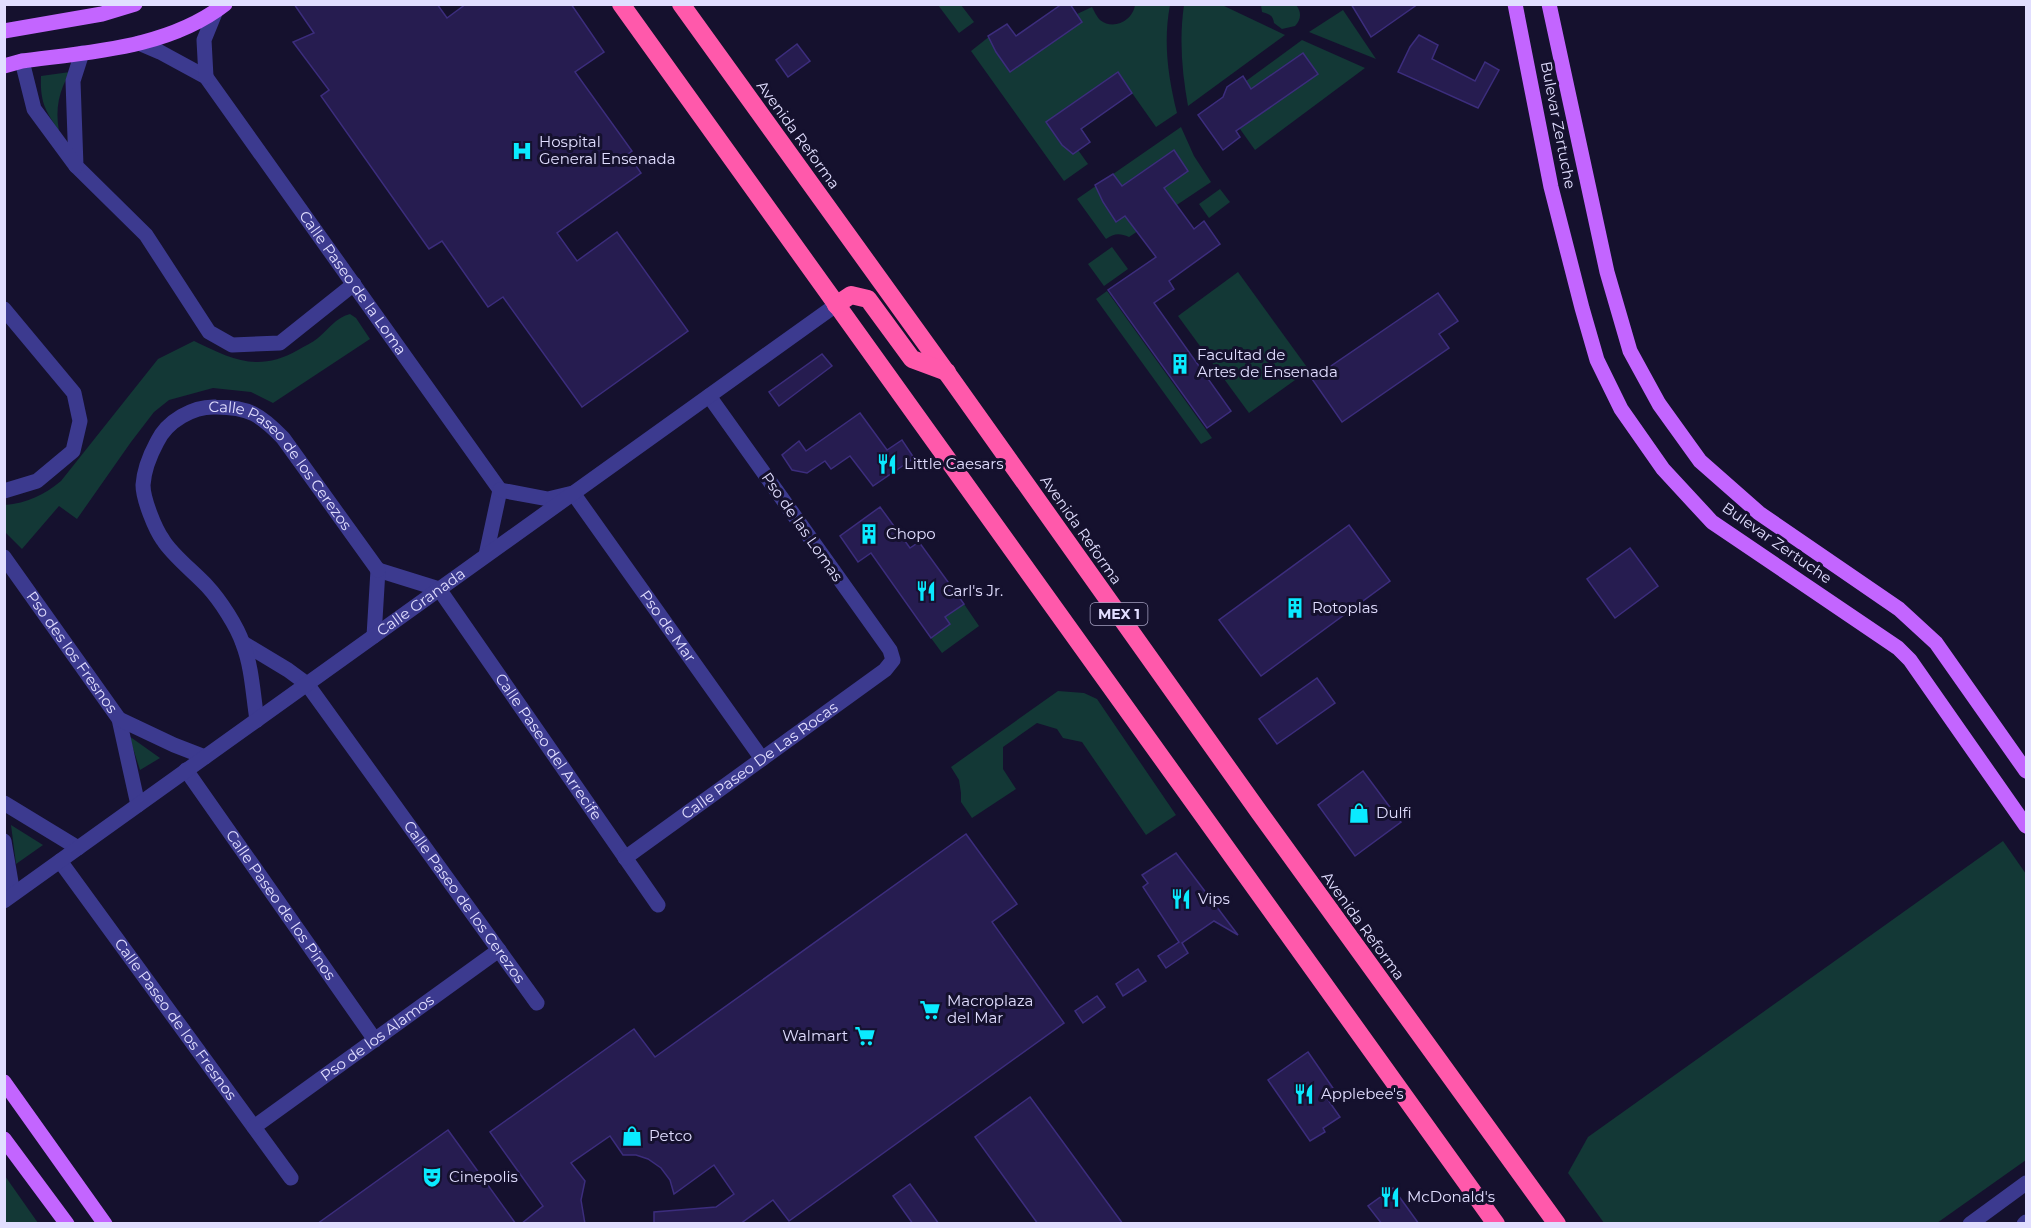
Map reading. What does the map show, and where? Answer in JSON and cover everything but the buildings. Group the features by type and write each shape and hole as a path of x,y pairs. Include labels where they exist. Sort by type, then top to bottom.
{"highway":[{"name":"MEX 1","path":"621,4 1496,1224"},
{"name":"Avenida Reforma","path":"681,4 947,372 1258,812 1557,1224"},
{"path":"836,305 851,295 868,299 912,359 947,372"}],"main road":[{"path":"4,31 102,14 135,4"},
{"name":"Bulevar Zertuche","path":"1515,4 1551,187 1572,269 1597,360 1621,409 1663,469 1712,522 1898,648 1910,660 2026,826"},
{"name":"Bulevar Zertuche","path":"1549,4 1607,272 1630,351 1659,404 1700,461 1759,513 1899,609 1936,643 2026,771"},
{"path":"4,66 22,61 139,43 190,25 220,9"},
{"path":"4,1082 105,1224"},
{"path":"4,1139 67,1224"}],"street":[{"path":"206,77 204,40 220,9"},
{"name":"Calle Paseo de la Loma","path":"139,43 206,77 500,490"},
{"path":"76,166 74,81 82,53"},
{"path":"22,61 34,109 76,166 146,235 209,332 232,345 280,343 354,284"},
{"name":"Calle Granada","path":"9,898 836,305"},
{"path":"4,309 74,393 80,421 73,450 37,481 4,491"},
{"name":"Pso de las Lomas","path":"709,396 890,650 893,660"},
{"name":"Calle Paseo de los Cerezos","path":"243,644 209,588 163,541 149,509 143,486 148,461 160,435 180,416 207,407 236,407 252,412 267,422 283,438 378,570"},
{"path":"486,555 500,490 548,499 573,494"},
{"name":"Pso de Mar","path":"573,494 762,759"},
{"name":"Pso des los Fresnos","path":"4,557 119,719"},
{"path":"374,636 378,570 439,589"},
{"name":"Calle Paseo del Arrecife","path":"439,589 658,905"},
{"path":"243,644 288,669 307,684"},
{"path":"243,644 251,676 257,720"},
{"name":"Calle Paseo De Las Rocas","path":"625,858 885,670 893,660"},
{"name":"Calle Paseo de los Cerezos","path":"307,684 537,1003"},
{"path":"119,719 205,757"},
{"path":"119,719 138,805"},
{"name":"Calle Paseo de los Pinos","path":"186,770 375,1040"},
{"path":"4,803 78,848"},
{"path":"4,841 9,898"},
{"name":"Calle Paseo de los Fresnos","path":"60,861 291,1178"},
{"name":"Pso de los Alamos","path":"254,1127 499,950"},
{"path":"1970,1224 2026,1183"}],"green space":[{"path":"938,5 961,5 974,22 959,33"},
{"path":"1135,5 1170,5 1167,32 1168,59 1177,113 1156,127 1132,93 1082,129 1090,142 1078,150 1088,164 1064,181 971,51 990,36 995,51 1010,72 1082,22 1077,14 1092,7 1100,20 1117,24 1131,15"},
{"path":"1184,5 1222,5 1285,35 1188,106 1182,56"},
{"path":"1261,5 1296,5 1300,13 1299,21 1295,26 1282,29 1274,23 1270,15 1262,12"},
{"path":"1343,10 1376,59 1309,32"},
{"path":"1302,40 1365,68 1255,150 1225,108 1246,81"},
{"path":"70,72 59,100 57,115 59,131 44,105 41,76"},
{"path":"1181,127 1194,156 1211,182 1129,237 1117,234 1106,239 1077,199"},
{"path":"1220,189 1230,202 1209,218 1199,204"},
{"path":"1112,247 1128,269 1104,286 1088,264"},
{"path":"1238,272 1309,370 1249,413 1178,316"},
{"path":"1107,291 1212,438 1201,444 1096,299"},
{"path":"350,314 356,318 370,339 273,403 251,392 213,388 169,400 154,412 77,519 59,506 22,549 5,532 5,505 35,498 61,481 158,359 194,341 233,358 257,362 270,361 284,357 311,343 336,321"},
{"path":"964,604 979,626 942,653 931,638 950,624 945,617"},
{"path":"1058,691 1084,693 1097,699 1176,815 1146,835 1082,742 1063,738 1057,729 1037,723 1003,747 1003,769 1016,789 972,818 961,802 959,780 951,767"},
{"path":"129,736 160,758 140,770"},
{"path":"11,825 43,845 16,864"},
{"path":"2003,841 2026,874 2026,1160 1937,1223 1604,1223 1568,1173 1588,1137"},
{"path":"5,1176 38,1223 5,1223"}],"place":[{"name":"Hospital General Ensenada","path":"522,151"},
{"name":"Facultad de Artes de Ensenada","path":"1180,364"},
{"name":"Little Caesars","path":"887,464"},
{"name":"Chopo","path":"869,534"},
{"name":"Carl's Jr.","path":"926,591"},
{"name":"Rotoplas","path":"1295,608"},
{"name":"Dulfi","path":"1359,813"},
{"name":"Vips","path":"1181,899"},
{"name":"Macroplaza del Mar","path":"930,1010"},
{"name":"Walmart","path":"865,1036"},
{"name":"Applebee's","path":"1304,1094"},
{"name":"Petco","path":"632,1136"},
{"name":"Cinepolis","path":"432,1177"},
{"name":"McDonald's","path":"1390,1197"}]}
